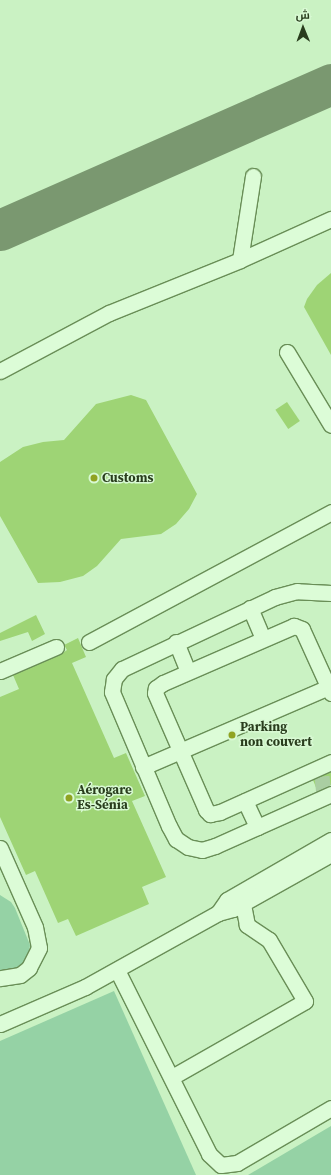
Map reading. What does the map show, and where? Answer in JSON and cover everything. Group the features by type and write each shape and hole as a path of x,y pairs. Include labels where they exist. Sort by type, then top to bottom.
{"lane":[{"path":"240,260 252,176"},
{"path":"0,371 109,313 240,260 331,219"},
{"path":"287,352 331,425"},
{"path":"89,642 331,512"},
{"path":"328,799 202,850 188,847 176,839 143,767 112,692 114,679 122,669 250,608 285,593 331,593"},
{"path":"250,608 263,638"},
{"path":"143,767 181,751 330,689 304,633 298,626 289,627 188,671 159,685 155,693 181,751 206,810 210,814 215,814 324,769"},
{"path":"176,642 188,671"},
{"path":"0,671 56,647"},
{"path":"245,801 258,827"},
{"path":"0,1024 85,987 218,913 228,911 243,904 331,840"},
{"path":"0,848 6,877 38,937 39,948 29,968 20,975 0,978"},
{"path":"218,913 227,900 289,871 331,854"},
{"path":"172,1076 305,1001 268,940 247,925 243,904"},
{"path":"117,970 172,1076 209,1154 221,1166 237,1163 331,1108"}],"green space":[{"path":"0,895 11,902 15,908 30,945 29,953 21,966 15,970 0,971"},
{"path":"114,991 196,1175 0,1175 0,1041"},
{"path":"331,1126 331,1175 248,1175"}],"building":[{"path":"331,273 331,355 304,307 307,299 317,285"},
{"name":"Customs","path":"131,395 146,400 197,494 189,509 176,524 161,534 121,539 97,566 83,576 60,582 38,583 0,516 0,462 23,447 43,442 64,440 96,404"},
{"path":"287,402 300,421 288,429 275,410"},
{"path":"36,615 45,634 32,641 28,632 0,641 0,633"},
{"name":"Aérogare Es-Sénia","path":"78,638 86,657 72,663 114,758 126,753 145,796 132,801 166,877 142,887 149,904 76,936 68,919 58,923 35,871 26,875 0,817 0,697 19,689 13,675 60,655 67,650 64,645"},
{"path":"331,772 331,785 317,790 313,780"}],"taxiway":[{"path":"0,230 331,84"}],"tunnel":[{"path":"322,776 324,794"}],"place":[{"name":"Customs","path":"94,478"},
{"name":"Parking non couvert","path":"232,735"},
{"name":"Aérogare Es-Sénia","path":"69,798"}]}
